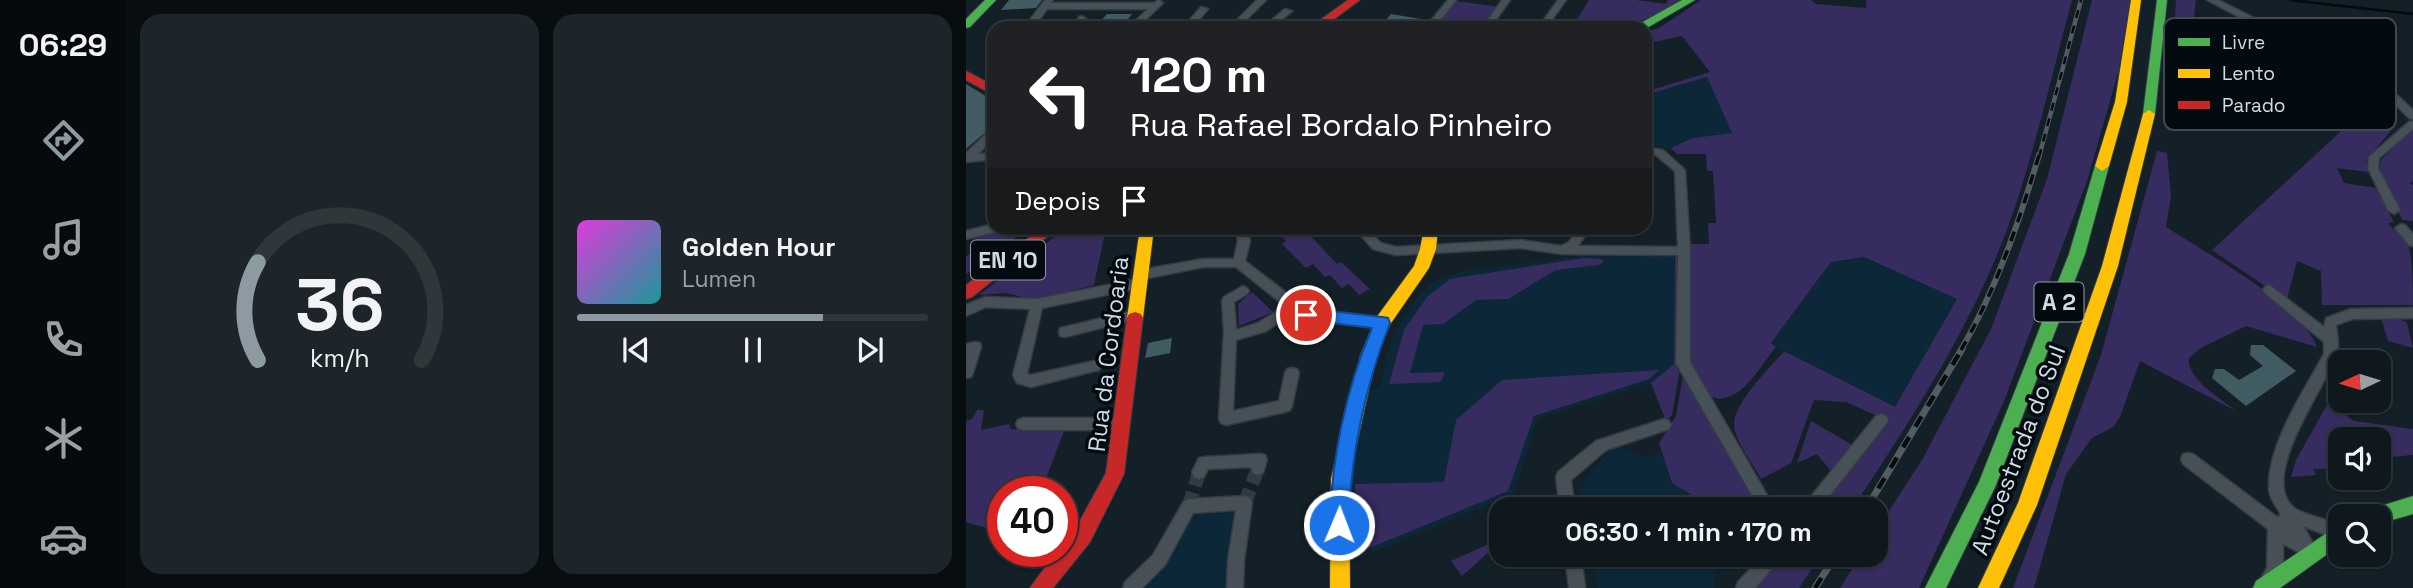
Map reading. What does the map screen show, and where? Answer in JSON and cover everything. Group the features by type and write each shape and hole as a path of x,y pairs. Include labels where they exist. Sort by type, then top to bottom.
{"main road":[{"path":"966,25 991,0"},
{"path":"1325,21 1354,0"},
{"path":"1336,21 1365,0"},
{"path":"1651,21 1690,0"},
{"name":"Autoestrada do Sul","path":"1935,588 1987,485 2077,254 2121,102 2136,0"},
{"name":"Autoestrada do Sul","path":"1988,588 2027,505 2110,266 2150,109 2162,0"},
{"path":"966,75 987,87"},
{"name":"EN 10","path":"966,282 1028,235"},
{"name":"EN 10","path":"966,293 1042,235"},
{"name":"Rua da Cordoaria","path":"1040,588 1086,535 1103,505 1115,474 1146,235"},
{"path":"1340,588 1340,479 1368,356 1382,323 1421,268 1430,235"},
{"path":"2391,511 2413,505"},
{"path":"2263,588 2328,539"}],"street":[{"path":"1240,21 1262,0"},
{"path":"1435,21 1452,0"},
{"path":"1494,21 1506,0"},
{"path":"1548,0 1562,1"},
{"path":"2211,0 2247,18"},
{"path":"1547,21 1562,1"},
{"path":"1033,21 1047,3 1159,3"},
{"path":"1140,21 1159,3"},
{"path":"1193,21 1204,9"},
{"path":"1275,21 1288,11"},
{"path":"2396,100 2413,116"},
{"path":"2394,210 2373,168 2374,157 2413,124"},
{"path":"966,159 987,139"},
{"path":"1652,151 1659,152 1680,170 1684,251 1683,363 1761,497"},
{"path":"966,159 987,157"},
{"path":"2401,228 2413,242"},
{"path":"966,235 987,230"},
{"path":"1239,263 1244,241 1243,235"},
{"path":"1367,235 1377,246 1396,251 1521,244 1562,250 1684,251"},
{"path":"1562,250 1573,244 1579,235"},
{"path":"966,310 977,304 996,301 1037,304 1203,263 1239,263 1306,315 1382,323"},
{"path":"2269,290 2331,340"},
{"path":"1243,291 1228,300 1226,419 1285,406 1292,373"},
{"path":"1037,304 1020,375 1022,379 1031,381 1094,366"},
{"path":"1229,337 1262,327 1295,306"},
{"path":"2308,552 2291,541 2276,491 2278,470 2288,434 2331,354 2330,323 2351,314 2412,317"},
{"path":"1065,332 1136,315"},
{"path":"966,349 975,347 966,373"},
{"path":"1820,497 1881,420"},
{"path":"1023,424 1121,424"},
{"path":"1566,497 1563,477 1601,445 1664,425"},
{"path":"1199,472 1203,463 1260,460 1258,468"},
{"path":"2188,460 2284,519 2328,528"},
{"path":"1131,588 1159,560 1189,506 1245,503 1236,560 1235,588"},
{"path":"2263,588 2275,570 2284,519"},
{"path":"1574,567 1577,588"},
{"path":"1744,588 1762,567"}],"shaded area":[{"path":"1589,0 1636,0 1666,4 1668,0 1684,0 1642,21 1576,21"},
{"path":"1701,0 1811,0 1816,4 1866,8 1866,0 2072,0 2030,158 1999,250 1963,328 1921,402 1860,497 1825,497 1884,419 1846,402 1814,400 1791,463 1761,479 1737,437 1734,422 1737,411 1751,389 1784,351 1895,407 1957,299 1864,257 1831,262 1771,343 1776,347 1747,384 1729,397 1708,395 1687,362 1691,244 1709,244 1708,223 1716,223 1713,171 1707,171 1706,154 1677,154 1671,148 1693,138 1732,133 1707,77 1652,93 1652,90 1710,72 1682,36 1652,42 1652,30"},
{"path":"2092,0 2130,0 2119,70 2087,181 2004,401 1919,588 1840,588 1853,567 1888,567 1888,512 1922,460 1991,329 2047,179"},
{"path":"2176,0 2196,0 2194,17 2175,18"},
{"path":"1456,1 1501,7 1491,21 1441,21"},
{"path":"1707,76 1732,134 1693,138 1671,148 1652,146 1652,93"},
{"path":"2413,127 2413,181 2410,184 2413,185 2413,221 2402,220 2380,169 2381,160"},
{"path":"2342,130 2392,130 2366,160 2368,172 2337,168 2344,183 2376,188 2394,222 2388,223 2405,237 2411,259 2413,305 2322,305 2321,271 2297,261 2286,303 2212,250"},
{"path":"2157,151 2167,153 2171,196 2166,227 2273,297 2307,330 2317,347 2246,326 2201,348 2189,358 2193,373 2206,388 2236,411 2140,361 2120,417 2113,427 2092,438 2066,474 2034,588 2013,588 2101,355"},
{"path":"988,235 1019,235 966,274 966,256 971,254 974,239"},
{"path":"1057,235 1105,235 1094,285 1033,300 1006,293 979,295"},
{"path":"1280,235 1310,235 1337,264 1341,262 1370,289 1359,295 1349,284 1342,288 1330,275 1325,277 1313,264 1306,268 1282,244 1286,241"},
{"path":"1581,256 1675,257 1674,364 1651,383 1538,418 1513,494 1489,497 1489,504 1349,562 1347,507 1350,472 1369,392 1380,386 1396,330 1418,297 1433,282 1459,272"},
{"path":"1675,257 1682,257 1681,363 1672,415 1666,421 1651,383 1674,364"},
{"path":"1863,257 1957,299 1895,408 1771,344 1831,262"},
{"path":"1583,258 1602,259 1604,262 1599,265 1556,270 1508,299 1476,300 1443,324 1423,325 1410,373 1445,372 1441,382 1389,384 1404,330 1427,297 1450,279"},
{"path":"1252,292 1273,312 1239,326 1238,304"},
{"path":"2381,318 2398,318 2407,323 2413,348 2388,341"},
{"path":"1684,369 1759,497 1695,497 1672,483 1659,443 1676,416"},
{"path":"1659,370 1649,379 1534,416 1508,491 1355,554 1355,484 1444,482 1456,420 1502,380"},
{"path":"2328,403 2328,413 2347,413 2354,421 2413,429 2413,455 2391,457 2391,427 2328,427 2328,468 2313,469 2316,475 2291,477 2296,460"},
{"path":"977,410 984,410 981,430 1009,424 1011,429 1064,431 1047,476 987,476 987,528 966,522 966,421 972,419"},
{"path":"1811,421 1856,447 1835,476 1817,454 1797,463"},
{"path":"1620,446 1643,456 1662,453 1672,483 1695,497 1580,497 1586,478 1609,451"},
{"path":"1238,511 1232,588 1144,588 1171,552 1190,516"},
{"path":"1489,544 1489,552 1462,576 1451,561"},
{"path":"1595,567 1716,567 1713,588 1598,588"},
{"path":"1770,567 1813,567 1799,588 1752,588"}],"building":[{"path":"1009,0 1042,0 1036,8 1001,10"},
{"path":"1107,14 1132,14 1126,21 1101,21"},
{"path":"1391,14 1421,19 1419,21 1385,21"},
{"path":"966,84 987,97 987,131 966,149"},
{"path":"1172,338 1170,353 1145,358 1148,343"},
{"path":"2251,345 2263,345 2296,371 2246,406 2212,378 2215,369 2224,369 2239,380 2263,366 2250,355"}],"waterway":[{"path":"2290,0 2413,14"}],"tunnel":[{"path":"1245,503 1258,468"},
{"path":"1189,506 1199,472"}],"railway":[{"path":"2039,157 2081,0"},
{"path":"1961,350 2006,255 2039,155"},
{"path":"1873,497 1962,349"},
{"path":"1815,588 1828,567"}],"traffic: fast":[{"path":"966,25 991,0"},
{"path":"1651,21 1690,0"},
{"path":"2149,114 2162,0"},
{"path":"1935,588 1987,485 2077,254 2102,166"},
{"path":"2391,511 2413,505"},
{"path":"2263,588 2328,542"}],"traffic: slow":[{"path":"2102,166 2121,102 2136,0"},
{"path":"1988,588 2027,505 2110,266 2149,114"},
{"path":"1135,318 1146,235"},
{"path":"1340,588 1340,479 1368,357 1382,323 1421,268 1430,235"}],"traffic: jam":[{"path":"1325,21 1355,0"},
{"path":"966,75 987,87"},
{"path":"966,293 1042,235"},
{"path":"1040,588 1083,535 1115,474 1135,318"}],"route":[{"path":"1306,315 1382,323 1368,356 1340,479 1339,525"}]}
